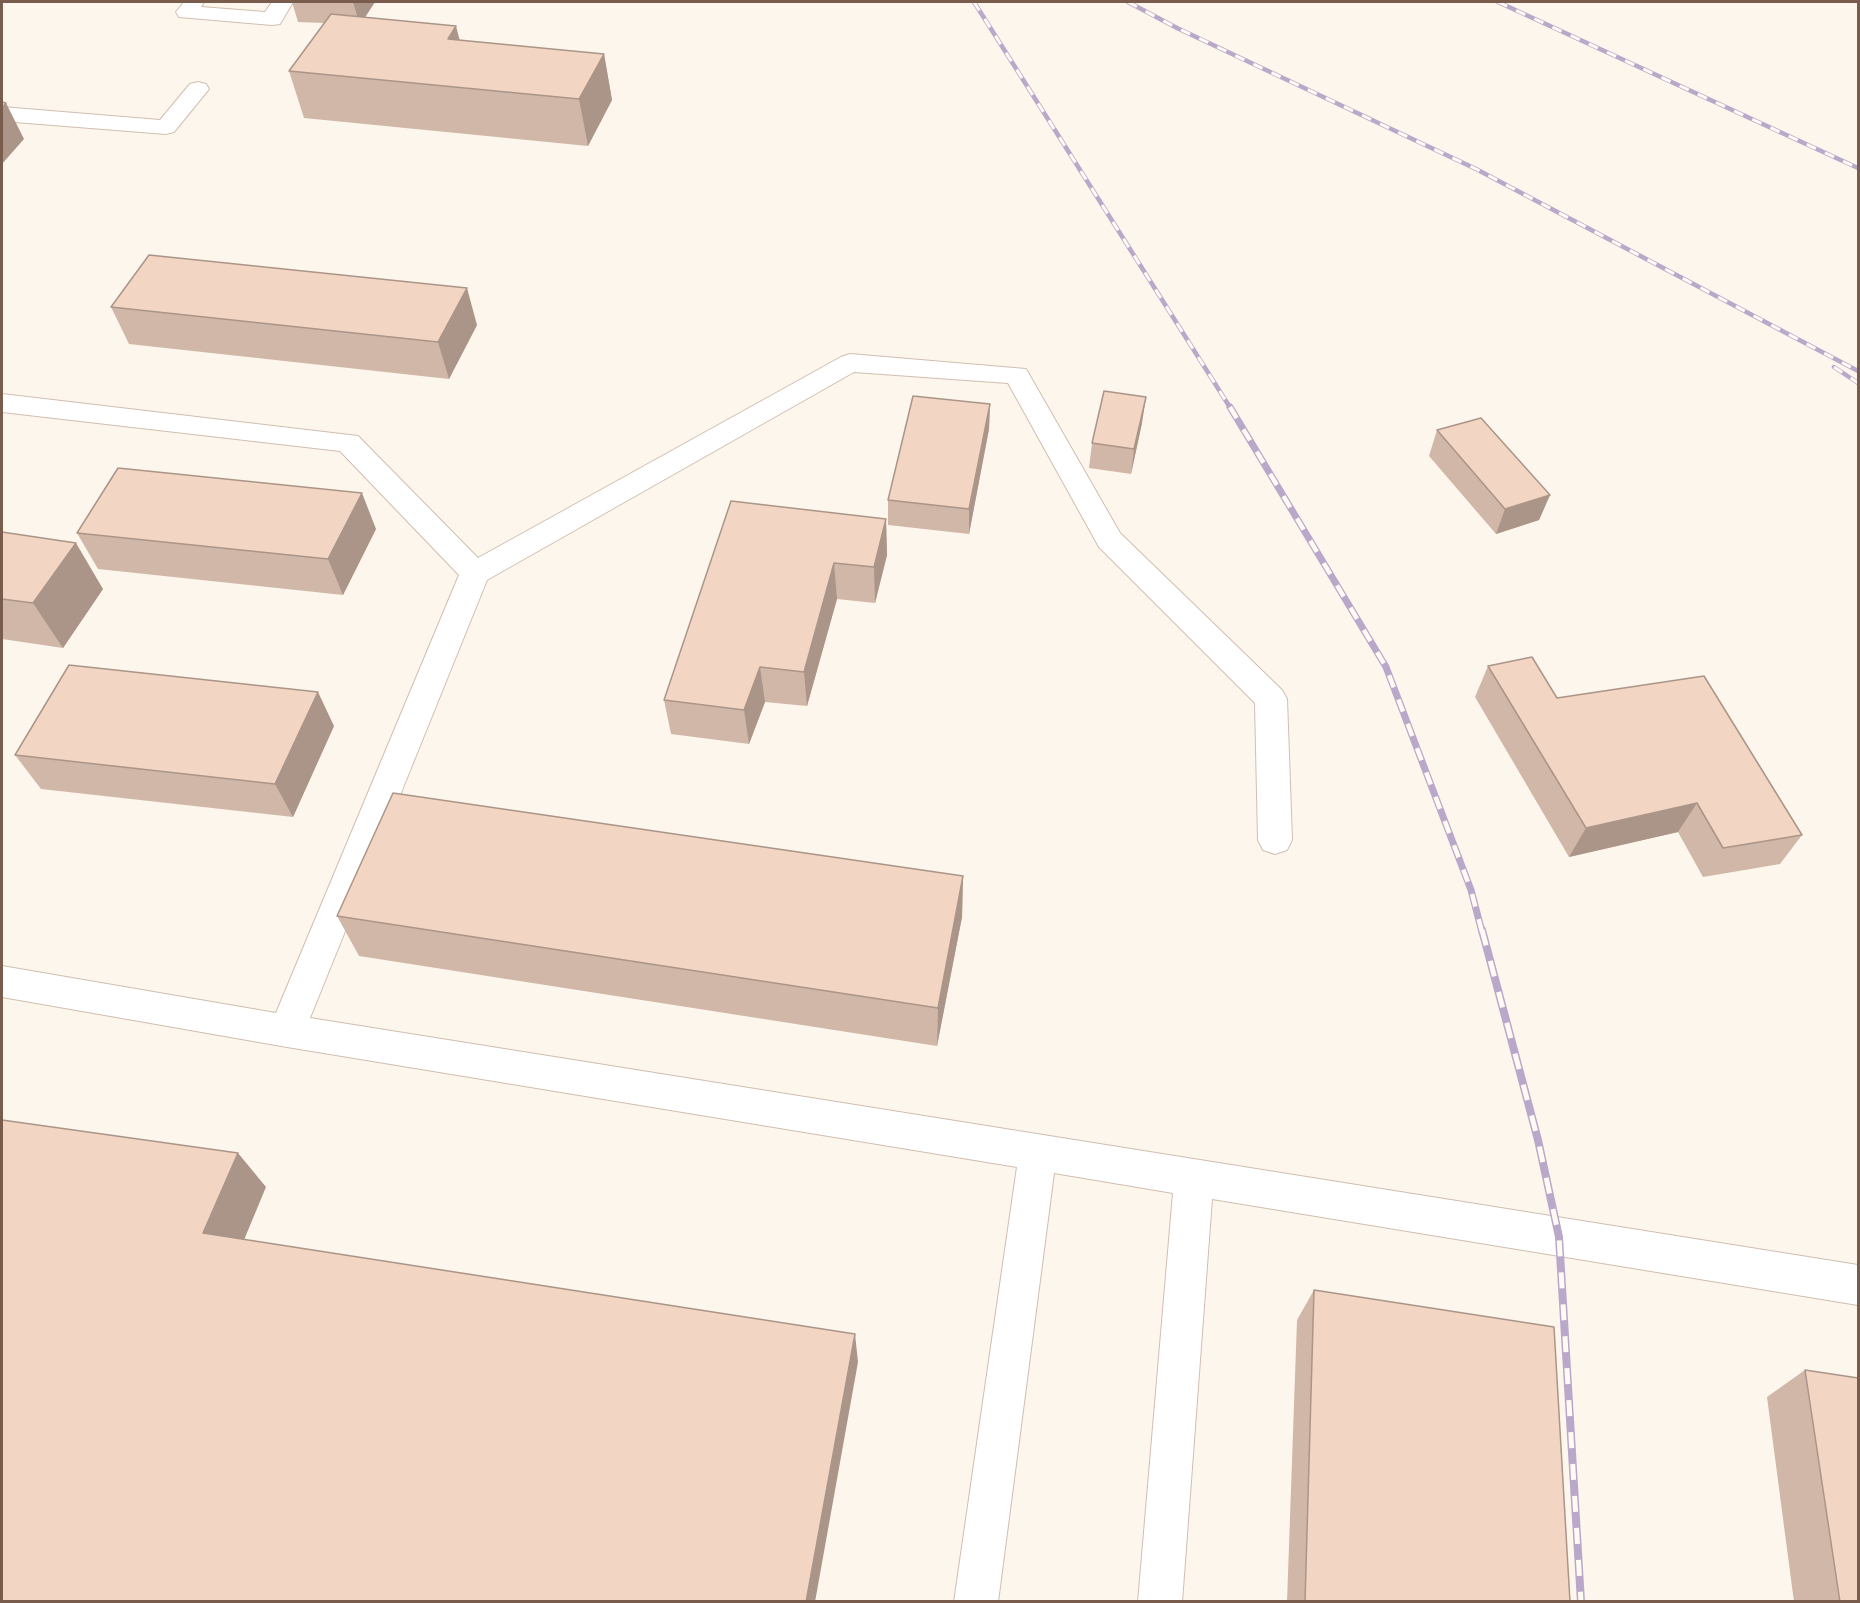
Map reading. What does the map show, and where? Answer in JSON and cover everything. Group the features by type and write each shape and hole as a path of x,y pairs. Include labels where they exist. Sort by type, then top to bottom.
{"lane":[{"path":"194,2 188,12 272,19 282,2"},
{"path":"2,114 166,128 198,89"},
{"path":"287,1031 476,573 850,363 1017,375 1109,540 1271,699 1275,840"},
{"path":"2,403 348,443 476,573"},
{"path":"2,981 287,1031 1858,1285"},
{"path":"976,1602 1038,1152"},
{"path":"1160,1602 1194,1178"}],"building":[{"path":"331,14 456,26 448,39 604,54 579,99 289,71"},
{"path":"149,255 467,288 438,342 111,307"},
{"path":"1104,391 1146,397 1134,449 1092,443"},
{"path":"913,396 990,404 969,509 888,500"},
{"path":"1481,418 1550,495 1505,509 1437,430"},
{"path":"118,468 362,493 328,559 77,533"},
{"path":"731,501 886,519 874,567 834,563 804,672 760,667 744,710 664,700"},
{"path":"2,532 76,543 33,603 2,599"},
{"path":"1532,657 1557,698 1704,676 1802,835 1723,848 1697,803 1586,828 1488,666"},
{"path":"69,665 318,692 275,784 15,755"},
{"path":"393,793 963,876 938,1008 337,916"},
{"path":"2,1120 238,1153 203,1233 855,1334 806,1602 2,1602"},
{"path":"1314,1290 1554,1327 1570,1602 1305,1602"},
{"path":"1805,1370 1858,1378 1858,1602 1840,1602"}],"railway":[{"path":"974,2 1231,409"},
{"path":"1128,2 1177,28 1476,169 1858,371"},
{"path":"1498,2 1858,168"},
{"path":"1834,367 1858,383"},
{"path":"1230,407 1386,667 1471,890 1482,932"},
{"path":"1482,930 1538,1140 1559,1237 1581,1602"}]}
